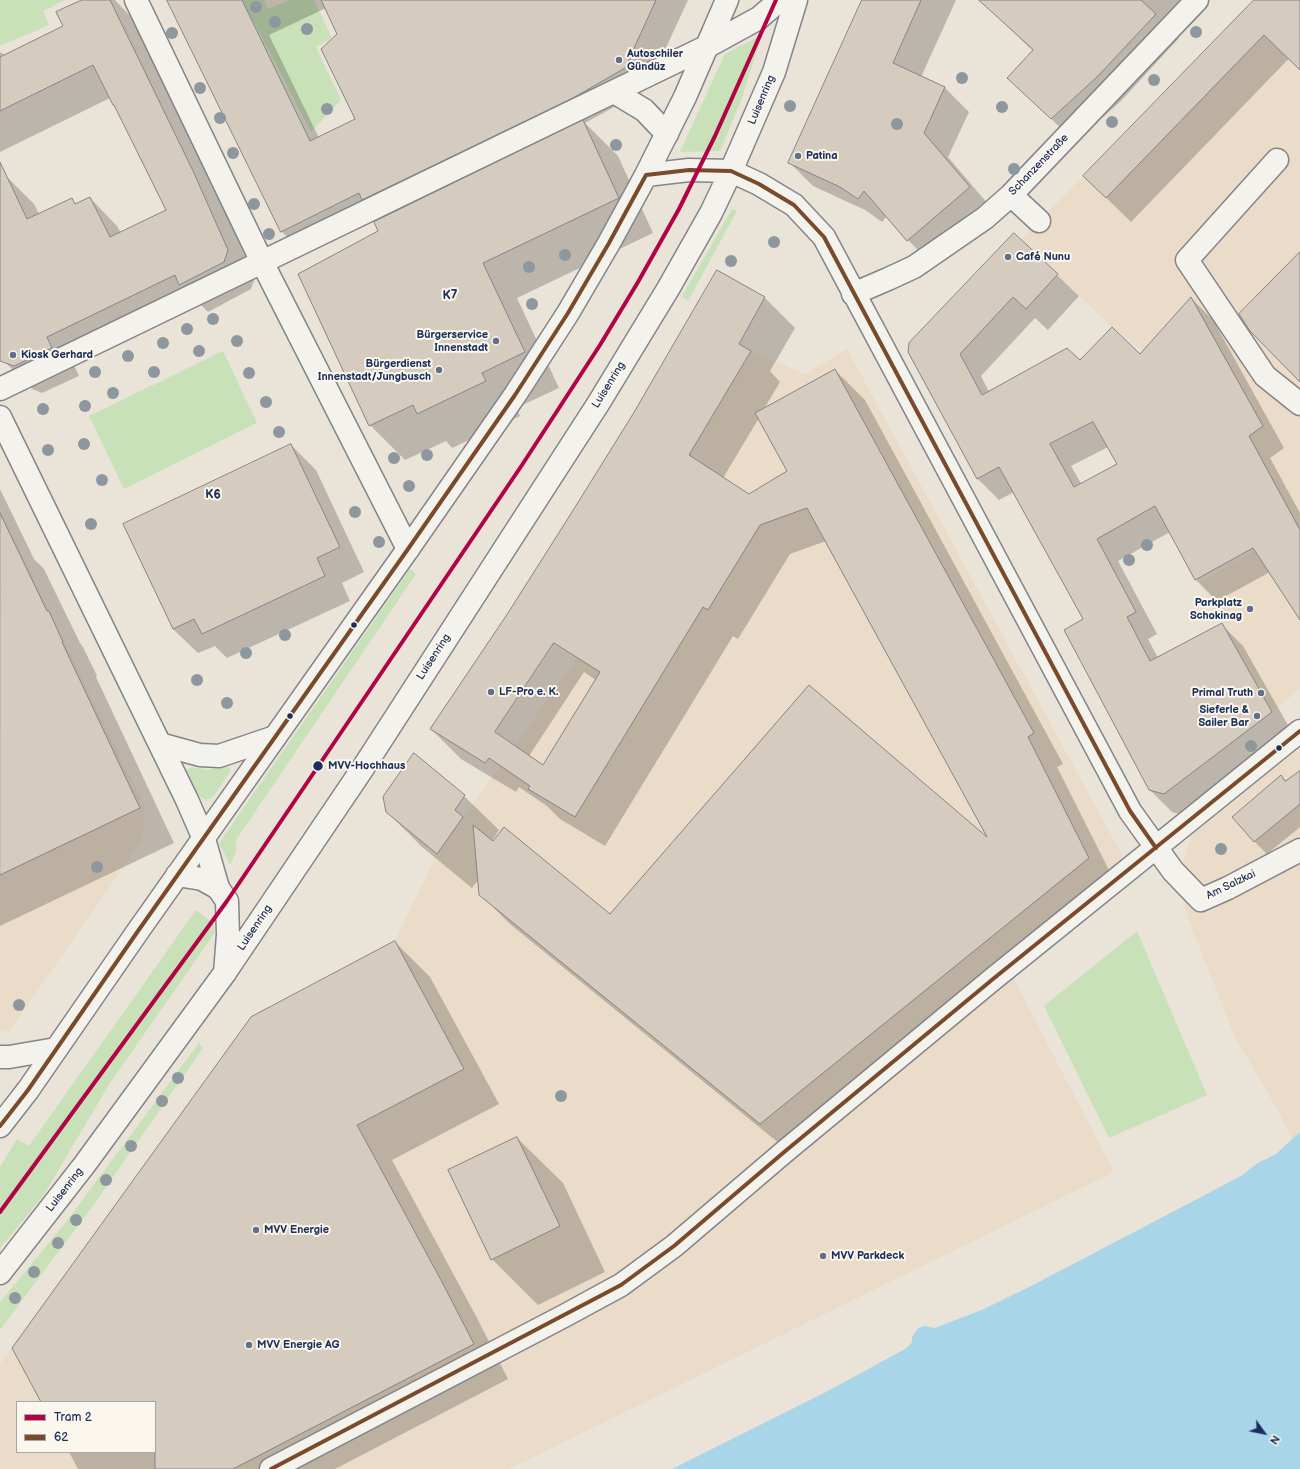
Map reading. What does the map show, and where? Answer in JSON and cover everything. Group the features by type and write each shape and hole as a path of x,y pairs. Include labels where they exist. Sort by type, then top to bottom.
{"street":[{"path":"136,0 262,262 408,549"},
{"path":"0,1126 28,1090 408,549 514,395 568,313 610,243 646,176 708,46 727,0"},
{"path":"0,389 708,46 759,18 780,0"},
{"name":"Luisenring","path":"0,1273 85,1164 224,974 363,768 598,404 668,290 711,213 731,172 774,72 796,0"},
{"name":"Schanzenstraße","path":"853,294 914,267 985,218 1011,195 1197,0"},
{"path":"614,92 644,110 667,134"},
{"path":"1277,160 1187,260 1265,376 1300,404"},
{"path":"646,176 689,170 731,172 760,184 794,205 824,237 853,294 1126,804 1156,848"},
{"path":"1011,195 1039,221"},
{"path":"0,417 160,744 204,839 218,888 227,901 228,935 224,974"},
{"path":"270,1469 621,1285 674,1246 994,979 1300,731"},
{"path":"160,744 200,754 219,756 275,737"},
{"name":"Am Salzkai","path":"1156,848 1173,871 1202,900 1300,850"},
{"path":"177,876 202,878 218,888"},
{"path":"0,1057 9,1057 56,1049"}],"shaded area":[{"path":"1254,0 1261,0 1300,40 1300,689 1272,712 1200,583 1254,550 1151,362 1143,351 1112,327 1021,240"},
{"name":"MVV Energie AG","path":"847,349 1128,866 1006,964 1114,1172 509,1469 0,1469 0,1364 251,1017 395,941 437,854 577,658 642,557 632,549 751,351 805,374"},
{"path":"0,511 144,804 143,839 9,1032 0,1030"},
{"path":"1300,744 1300,1132 1292,1140 1280,1114 1234,1035 1185,910 1182,867 1191,836"}],"green space":[{"path":"0,0 65,0 43,11 49,25 0,46"},
{"path":"237,0 264,0 268,9 290,0 314,0 332,38 316,47 341,100 311,132 254,22 249,24"},
{"path":"756,38 760,41 742,98 720,151 680,152 725,54"},
{"path":"732,209 737,211 688,301 682,296"},
{"path":"223,351 257,423 124,489 89,416"},
{"path":"410,569 416,574 236,840 236,852 230,865 219,843"},
{"path":"192,767 207,770 228,767 231,770 213,797 206,800 200,797 186,770"},
{"path":"196,910 214,924 214,934 110,1083 43,1196 0,1248 0,1167 17,1139 29,1146"},
{"path":"1137,931 1207,1095 1109,1138 1044,1006"},
{"path":"199,1043 203,1048 92,1207 0,1330 0,1302 66,1222"}],"water":[{"path":"1300,1132 1300,1469 672,1469 826,1392 905,1349 912,1342 912,1337 918,1328 925,1326 935,1328 984,1309 1035,1284 1241,1176 1258,1163 1276,1154"}],"building":[{"path":"82,0 110,0 194,173 228,250 224,262 179,285 175,275 47,337 52,348 14,366 0,361 0,162 27,219 72,198 75,204 90,197 110,237 166,210 93,65 0,111 0,57 63,26 56,12"},
{"path":"167,0 242,0 310,141 355,119 321,49 337,34 321,0 656,0 625,68 573,98 362,200 359,193 281,232"},
{"path":"862,0 921,0 893,63 945,87 924,133 970,187 907,241 864,191 858,199 840,187 788,163"},
{"path":"979,0 1141,0 1156,14 1097,77 1051,119 1007,78 1033,50"},
{"path":"1254,0 1300,0 1300,70 1264,35 1106,198 1083,176"},
{"path":"583,120 619,198 483,263 525,352 482,373 486,381 417,414 413,405 369,426 298,274 378,231 374,222"},
{"path":"1014,233 1058,274 1026,309 1013,297 960,354 982,395 1067,348 1080,360 1112,327 1140,354 1191,297 1263,426 1249,436 1300,530 1300,620 1253,548 1195,580 1155,506 1097,539 1136,612 1127,617 1150,661 1222,623 1272,712 1164,794 1149,790 1064,630 1083,619 999,467 977,479 908,352 909,343","holes":["1093,422 1117,464 1074,487 1050,444"]},
{"path":"1300,252 1300,382 1250,331 1239,314"},
{"path":"717,270 765,297 739,344 751,351 689,455 749,494 787,471 755,413 835,369 1034,733 1028,737 1089,858 760,1124 479,895 473,825 493,841 504,827 610,914 809,685 987,837 807,508 760,525 708,610 703,607 575,817 528,789 530,786 489,758 485,763 430,729 508,613 633,414","holes":["554,643 600,672 543,765 495,732"]},
{"path":"291,444 340,547 317,558 325,576 202,634 194,619 173,629 123,524"},
{"path":"0,513 47,611 49,611 140,808 0,875"},
{"path":"414,753 465,795 455,810 463,817 437,854 386,812 383,797"},
{"path":"1300,771 1300,804 1254,842 1232,817 1281,775 1285,781"},
{"name":"MVV Energie","path":"395,941 464,1069 357,1125 474,1344 233,1469 155,1469 156,1401 40,1401 12,1348 251,1017"},
{"path":"517,1137 560,1226 491,1260 448,1170"}],"tram line":[{"name":"2","path":"0,1212 227,901 522,465 600,345 638,282 679,209 715,136 776,0"}],"transit line":[{"name":"62","path":"0,1126 28,1090 515,395 568,313 609,243 646,175 689,170 731,171 759,184 794,205 824,237 1130,811 1156,848"},
{"name":"62","path":"271,1469 621,1285 674,1246 783,1153 993,979 1300,731"}],"place":[{"name":"Autoschiler Gündüz","path":"619,60"},
{"name":"Patina","path":"798,156"},
{"name":"Café Nunu","path":"1008,257"},
{"name":"Bürgerservice Innenstadt","path":"496,341"},
{"name":"Kiosk Gerhard","path":"13,355"},
{"name":"Bürgerdienst Innenstadt/Jungbusch","path":"439,370"},
{"name":"Parkplatz Schokinag","path":"1250,609"},
{"name":"LF-Pro e. K.","path":"491,692"},
{"name":"Primal Truth","path":"1261,693"},
{"name":"Sieferle & Sailer Bar","path":"1257,716"},
{"name":"MVV-Hochhaus","path":"318,766"},
{"name":"MVV Energie","path":"256,1230"},
{"name":"MVV Parkdeck","path":"823,1256"},
{"name":"MVV Energie AG","path":"249,1345"}],"district":[{"name":"K7","path":"450,296"},
{"name":"K6","path":"213,495"}]}
